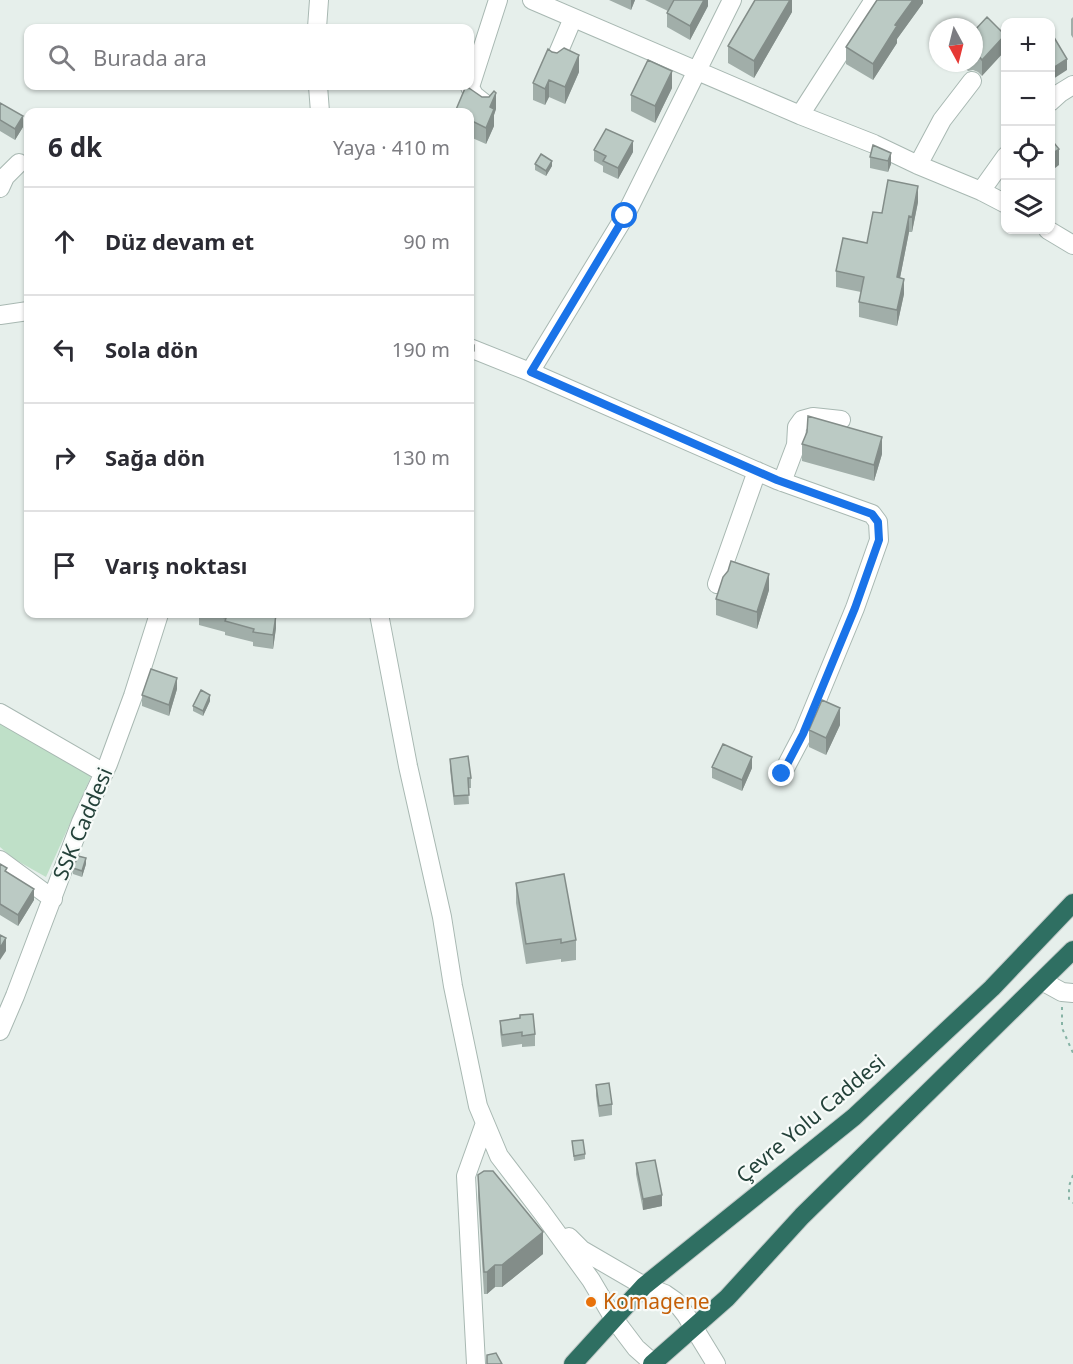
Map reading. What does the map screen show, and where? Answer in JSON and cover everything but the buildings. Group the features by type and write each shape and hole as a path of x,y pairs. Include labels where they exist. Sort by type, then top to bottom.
{"highway":[{"name":"Çevre Yolu Caddesi","path":"573,1364 644,1286 854,1117 992,988 1073,903"},
{"path":"653,1364 727,1298 802,1216 1073,950"}],"street":[{"path":"316,24 319,0"},
{"path":"474,75 498,0"},
{"path":"532,0 800,115 874,144 1001,202"},
{"path":"531,372 625,216 732,0"},
{"path":"800,115 874,0"},
{"path":"556,58 573,18"},
{"path":"918,165 942,120 972,81"},
{"path":"1055,98 1073,84"},
{"path":"318,90 320,108"},
{"path":"472,90 484,103"},
{"path":"981,191 1001,162"},
{"path":"0,188 5,177 19,163"},
{"path":"1055,234 1073,245"},
{"path":"0,315 24,312"},
{"path":"474,350 531,372 782,482 872,514 878,522 879,540 855,608 803,734 782,774"},
{"path":"782,482 796,445 797,427 802,420 813,417 841,420"},
{"path":"717,584 757,471"},
{"name":"SSK Caddesi","path":"0,1030 8,992 52,900 81,822 104,773 133,696 158,618"},
{"path":"380,618 408,766 442,917 453,986 478,1106 500,1156 591,1280 614,1319 636,1348 653,1364"},
{"path":"0,713 104,773"},
{"path":"0,860 52,900"},
{"path":"1042,981 1068,992"},
{"path":"476,1364 466,1176 485,1123"},
{"path":"542,1211 582,1250 675,1301 716,1364"}],"path":[{"path":"1068,992 1062,1028 1073,1053"},
{"path":"1073,1175 1069,1186 1070,1200 1073,1203"}],"green space":[{"path":"0,715 93,772 46,877 14,859 0,847"}],"place":[{"name":"Komagene","path":"591,1302"}],"route":[{"path":"625,216 531,372 777,480 872,514 878,522 879,540 855,608 803,734 782,774"}]}
